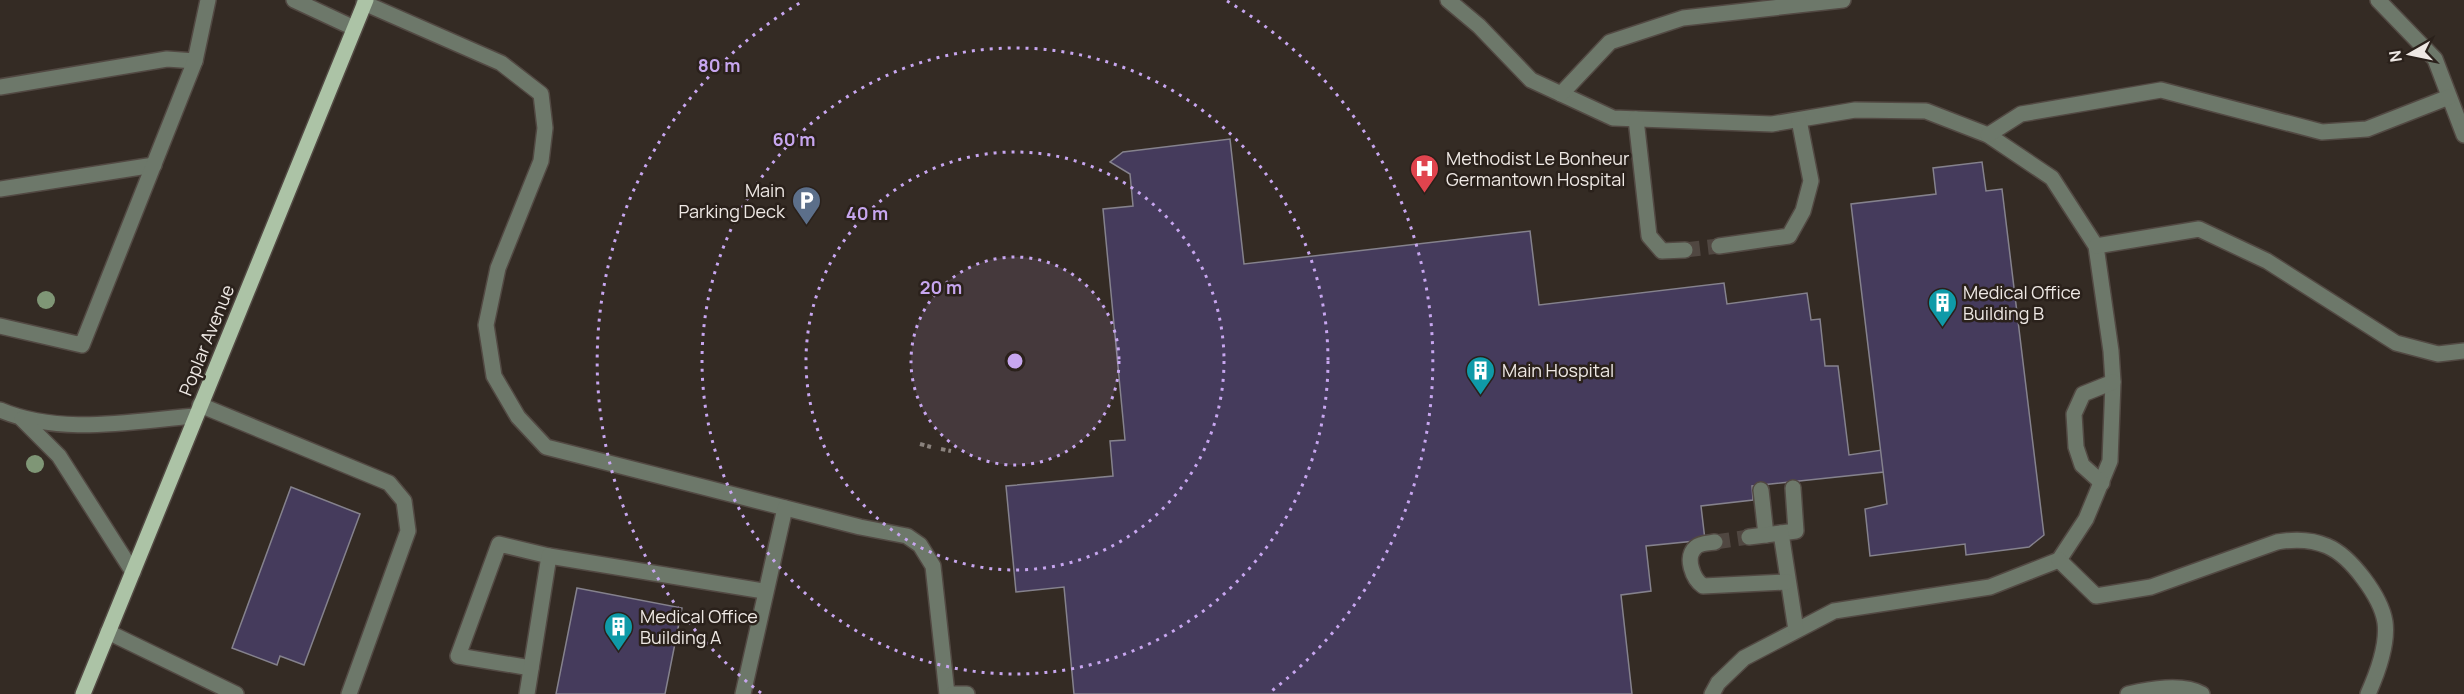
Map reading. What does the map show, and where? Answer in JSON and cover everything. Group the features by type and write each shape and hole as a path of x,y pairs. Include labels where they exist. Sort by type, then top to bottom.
{"main road":[{"name":"Poplar Avenue","path":"83,694 365,2"}],"lane":[{"path":"0,326 82,345 195,61 208,0"},
{"path":"294,0 354,28"},
{"path":"1449,0 1479,26 1531,80 1613,118 1772,124 1855,110 1926,111 1988,135 2052,178 2096,246 2111,351 2113,382 2110,461 2086,519 2059,560 1990,587 1834,611 1744,658 1718,683 1712,694"},
{"path":"1561,94 1610,42 1683,18 1843,0"},
{"path":"2378,0 2435,59 2464,135"},
{"path":"365,2 501,63 541,94 546,128 541,161 498,268 486,325 494,376 518,417 546,447 785,508 907,536 920,545 933,566 947,694"},
{"path":"0,87 167,59 195,61"},
{"path":"1988,135 2021,114 2161,90 2322,132 2367,129 2450,97"},
{"path":"1636,119 1649,236 1662,251 1684,250"},
{"path":"1719,246 1788,236 1803,211 1811,181 1799,120"},
{"path":"0,189 154,165"},
{"path":"2096,246 2199,229 2267,261 2396,343 2438,354 2464,351"},
{"path":"2102,483 2082,465 2076,447 2074,414 2084,394 2113,382"},
{"path":"0,410 22,419 76,425 198,411 389,483 404,501 408,531 349,694"},
{"path":"22,419 59,456 133,572"},
{"path":"1749,537 1797,531 1793,488"},
{"path":"1761,490 1788,582 1796,630"},
{"path":"743,694 764,591 785,508"},
{"path":"2059,560 2096,596 2151,587 2277,542 2298,538 2329,546 2357,570 2376,594 2385,623 2380,669 2368,694"},
{"path":"1715,542 1700,544 1693,551 1692,574 1703,586 1788,582"},
{"path":"531,668 458,656 499,544 549,556 764,591"},
{"path":"527,694 549,556"},
{"path":"108,632 236,694"},
{"path":"2128,694 2146,690 2192,688 2202,694"},
{"path":"953,694 967,694"}],"path":[{"path":"920,444 931,447"},
{"path":"941,449 951,451"}],"building":[{"name":"Main Hospital","path":"1230,139 1244,264 1530,231 1539,305 1724,283 1727,304 1807,293 1811,320 1820,319 1825,366 1838,366 1849,455 1882,450 1884,472 1752,486 1753,500 1701,506 1705,540 1646,546 1651,591 1621,595 1632,694 1074,694 1064,587 1016,592 1006,486 1113,476 1110,441 1125,440 1103,209 1133,206 1130,174 1110,162 1123,152"},
{"name":"Medical Office Building B","path":"1982,162 1986,191 2002,189 2044,535 2029,547 1966,555 1965,544 1870,556 1865,509 1887,504 1851,204 1936,194 1933,168"},
{"path":"291,487 360,514 304,665 280,656 277,665 232,648"},
{"name":"Medical Office Building A","path":"577,588 682,608 665,694 556,694"}],"tunnel":[{"path":"1685,250 1719,246"},
{"path":"1715,542 1749,537"}],"place":[{"name":"Methodist Le Bonheur Germantown Hospital","path":"1425,194"},
{"name":"Main Parking Deck","path":"806,226"},
{"name":"Medical Office Building B","path":"1942,328"},
{"name":"Main Hospital","path":"1481,396"},
{"name":"Medical Office Building A","path":"619,652"}]}
